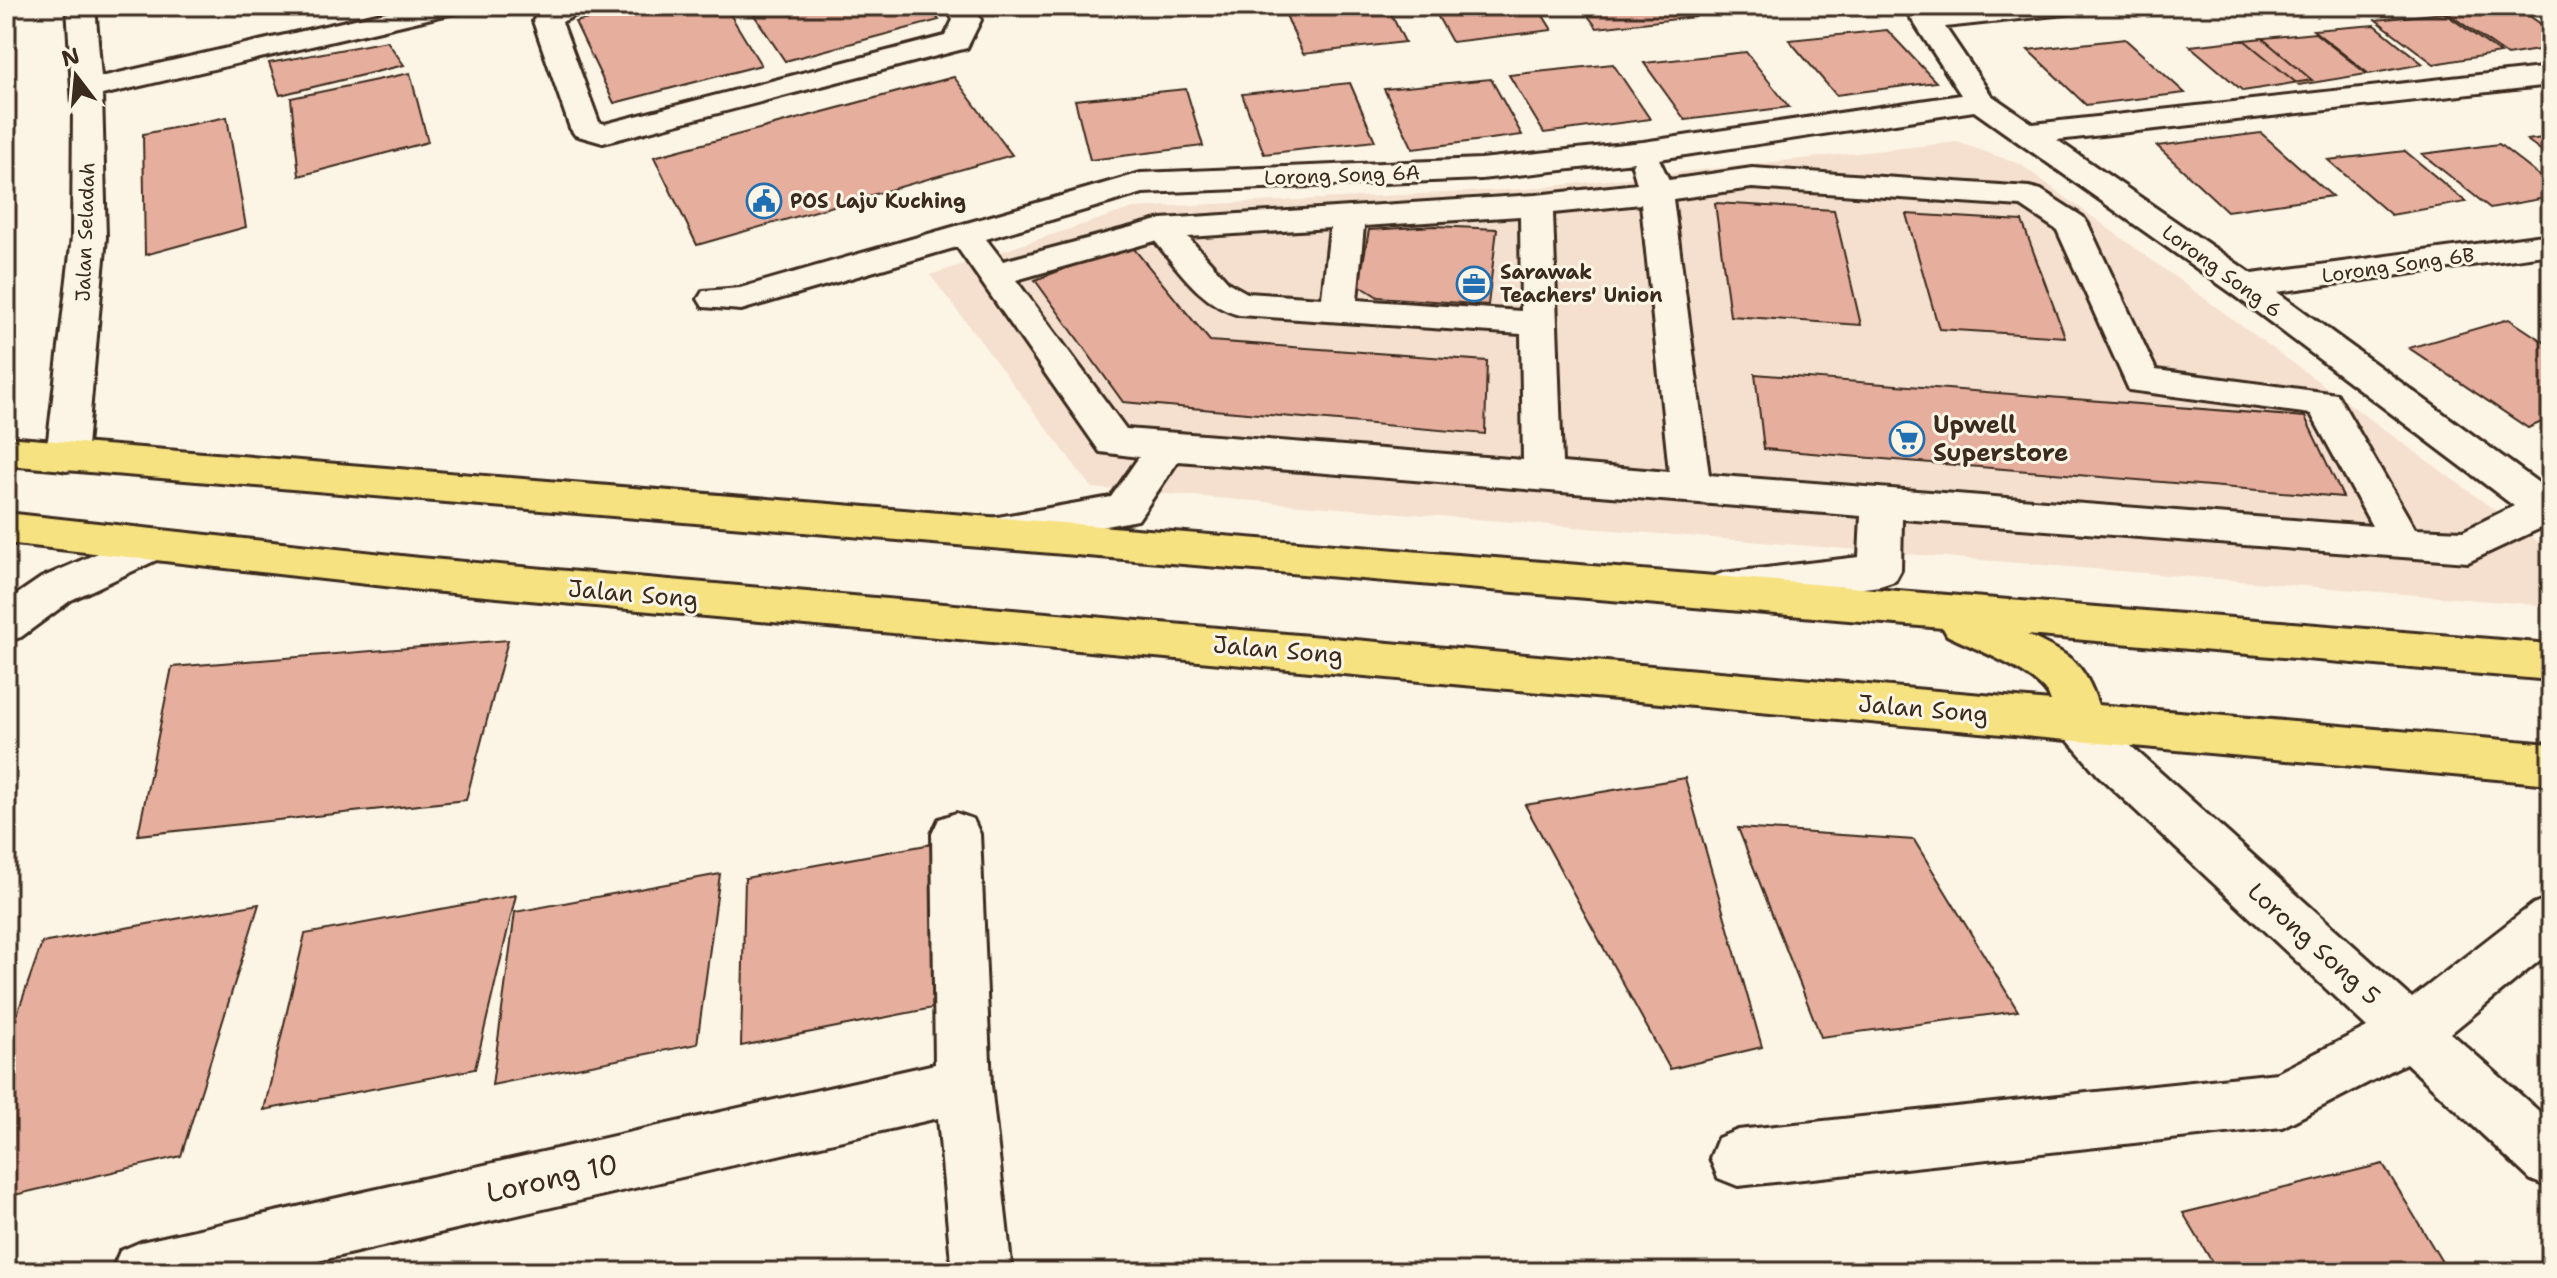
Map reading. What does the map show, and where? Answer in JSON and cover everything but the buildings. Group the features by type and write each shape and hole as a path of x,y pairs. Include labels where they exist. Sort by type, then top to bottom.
{"main road":[{"path":"6,451 2551,662"},
{"name":"Jalan Song","path":"6,528 435,576 2551,764"},
{"path":"1938,612 2045,664 2068,682 2081,724"}],"street":[{"name":"Jalan Seladah","path":"66,457 89,237 87,89 81,6"},
{"path":"87,89 449,6"},
{"path":"571,6 547,21 586,128 603,134 957,42 967,20 960,6"},
{"path":"1922,13 2065,6"},
{"name":"Lorong Song 6","path":"1922,13 1980,101 2245,286 2548,511"},
{"path":"2027,134 2551,76"},
{"name":"Lorong Song 6A","path":"716,299 741,299 1141,183 1481,169 1643,152 1980,101"},
{"path":"1643,152 1656,192 1691,488"},
{"path":"996,274 1162,229 1536,205 1752,178 2029,197 2071,224 2142,381 2324,403 2403,544"},
{"path":"1536,205 1543,477"},
{"path":"1338,310 1348,217"},
{"path":"1162,229 1217,291 1239,304 1539,324"},
{"path":"966,235 1114,442 2403,544 2468,547 2548,511"},
{"name":"Lorong Song 6B","path":"2245,286 2551,244"},
{"path":"996,531 1124,510 1166,448"},
{"path":"1701,592 1880,570 1882,503"},
{"path":"6,625 56,589 148,546"},
{"name":"Lorong Song 5","path":"2081,724 2115,761 2551,1160"},
{"path":"956,834 963,1085 982,1272"},
{"path":"1738,1158 2282,1100 2411,1032 2551,920"},
{"name":"Lorong 10","path":"141,1272 963,1085"}],"shaded area":[{"path":"1957,142 2020,164 2551,551 2551,606 1092,488 930,275 1133,208 1525,189"}],"place":[{"name":"POS Laju Kuching","path":"764,201"},
{"name":"Sarawak Teachers' Union","path":"1474,284"},
{"name":"Upwell Superstore","path":"1907,439"}]}
